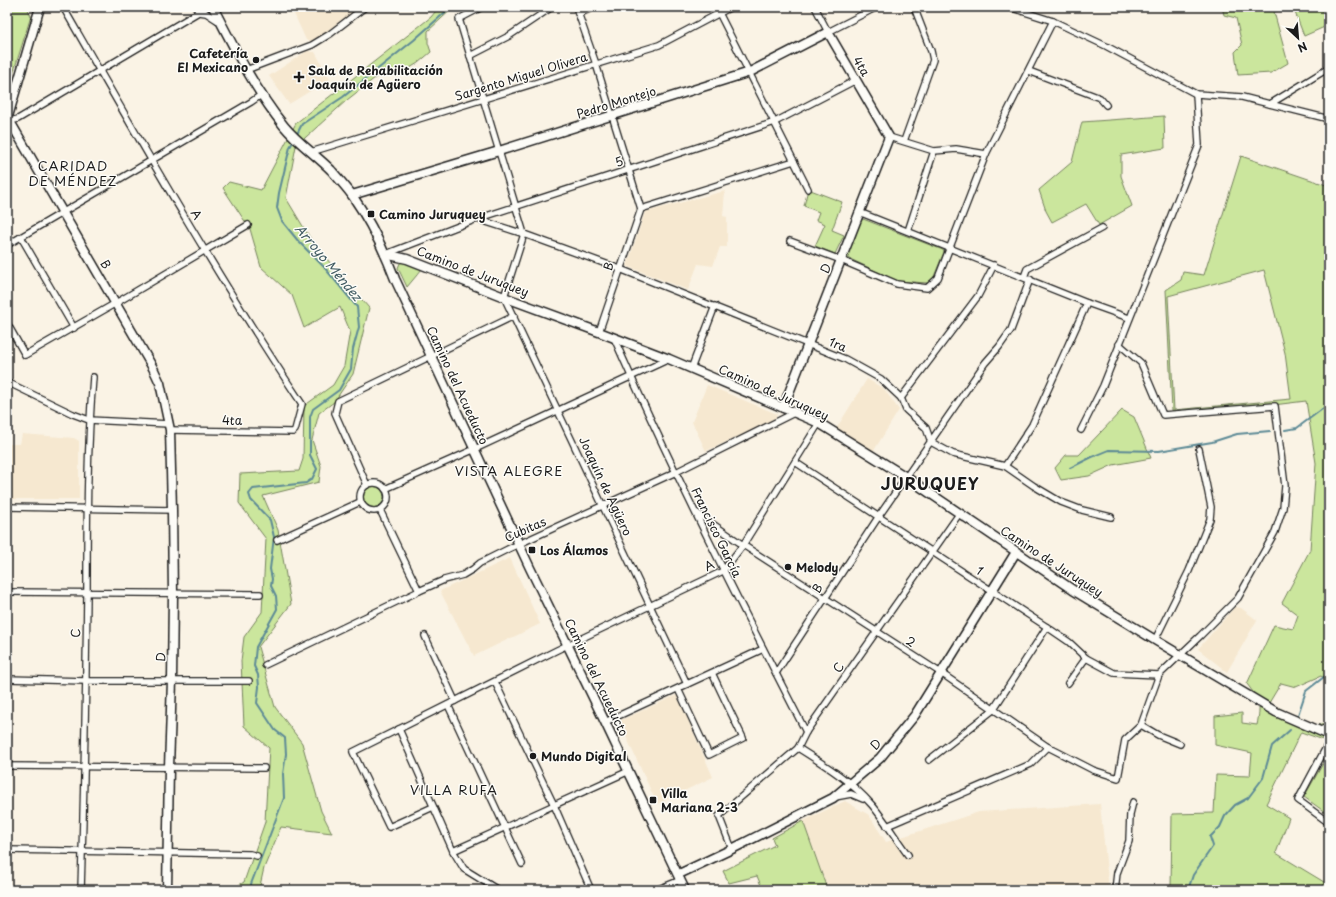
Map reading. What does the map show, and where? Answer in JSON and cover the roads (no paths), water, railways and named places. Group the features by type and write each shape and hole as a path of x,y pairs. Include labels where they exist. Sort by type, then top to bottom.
{"street":[{"path":"7,122 39,11 34,7"},
{"name":"A","path":"63,7 99,72 205,250 274,362 302,404 295,430 293,432"},
{"path":"7,122 18,119 99,72 197,9 207,7"},
{"name":"Camino del Acueducto","path":"213,7 261,95 285,127 330,169 352,196 369,223 385,254 518,544 606,722 685,890"},
{"path":"246,70 312,45 330,34 365,7"},
{"path":"482,7 459,19 524,234 504,297"},
{"path":"470,56 509,36 552,7"},
{"path":"576,7 596,64 611,116 630,169 641,209 794,161"},
{"path":"578,14 594,7"},
{"path":"716,7 808,189"},
{"name":"Sargento Miguel Olivera","path":"311,152 659,44 731,7"},
{"name":"4ta","path":"815,7 889,137"},
{"name":"Pedro Montejo","path":"352,196 750,72 877,7"},
{"path":"904,141 933,60 914,7"},
{"path":"1009,7 1053,21 1106,46 1196,94 1242,97 1329,119"},
{"path":"197,9 220,22"},
{"path":"790,241 841,260 897,284 927,288 938,278 986,154 1053,21"},
{"path":"1270,104 1329,68"},
{"path":"1029,70 1100,98 1106,105"},
{"name":"5","path":"385,254 477,219 775,122 856,80"},
{"path":"1082,430 1103,386 1199,146 1196,94"},
{"path":"7,245 261,95"},
{"name":"B","path":"7,122 12,125 153,368 160,383 169,427"},
{"path":"889,137 934,151 956,149 986,154"},
{"name":"D","path":"783,408 889,137"},
{"path":"908,231 934,151"},
{"name":"B","path":"599,332 641,209"},
{"path":"859,212 1087,303 1129,318"},
{"name":"1ra","path":"477,219 524,234 620,269 845,359 881,379 901,398 906,410 926,428 931,442"},
{"path":"7,323 25,355 116,304 248,225"},
{"path":"906,477 985,363 1011,330 1027,278 1027,268 1102,228"},
{"path":"21,237 74,328"},
{"name":"Camino de Juruquey","path":"385,254 407,258 504,297 599,332 796,412 818,423 906,477 1072,590 1276,712 1329,735"},
{"path":"901,398 978,296 994,265"},
{"name":"Joaquín de Agüero","path":"504,297 687,684"},
{"path":"1005,466 1038,415 1087,303"},
{"path":"691,369 715,306"},
{"path":"367,485 335,413 338,401 514,316"},
{"name":"Francisco García","path":"614,338 631,377 724,571 806,732"},
{"path":"1119,344 1141,363 1163,415 1275,406 1285,486 1283,508 1275,532 1238,598 1159,675 1141,725 1158,735 1180,744"},
{"path":"385,489 669,360"},
{"name":"C","path":"81,890 86,681 89,420 93,377"},
{"name":"4ta","path":"7,382 73,414 89,420 169,427 293,432"},
{"name":"Cubitas","path":"265,665 419,591 444,580 463,575 480,563 518,544 676,472 796,412"},
{"name":"A","path":"433,807 389,827 353,752 568,645 724,571 743,545 818,423"},
{"name":"D","path":"167,890 173,594 169,427"},
{"path":"931,442 953,454 1005,466 1061,502 1082,510 1111,517"},
{"path":"1155,640 1189,571 1210,519 1212,507 1199,449"},
{"name":"1","path":"795,462 1047,627 1069,642 1086,658 1114,673 1159,675"},
{"name":"B","path":"776,673 906,477"},
{"path":"375,483 379,484 385,489 387,493 387,503 380,510 375,511 366,509 360,502 360,494 367,485 375,483"},
{"path":"277,540 360,502"},
{"path":"7,507 172,510"},
{"path":"380,510 419,591"},
{"name":"2","path":"697,513 743,545 941,673 1048,747 1093,770 1118,778 1125,740 1141,725"},
{"name":"C","path":"732,849 719,816 798,748 806,732 959,514"},
{"name":"D","path":"680,877 833,798 880,758 915,715 1016,552"},
{"path":"7,592 260,594"},
{"path":"929,760 993,710 1047,627"},
{"path":"425,636 455,702"},
{"path":"606,722 763,649"},
{"path":"1068,683 1086,658"},
{"path":"678,689 710,755 743,738 712,673"},
{"path":"7,679 86,681 249,681"},
{"path":"495,682 554,805 591,890"},
{"path":"448,705 522,864"},
{"path":"1318,731 1329,726"},
{"path":"399,729 433,807 453,850 464,869 498,890"},
{"path":"1329,742 1298,800 1329,823"},
{"path":"887,826 1031,764 1048,747"},
{"path":"798,748 829,768 850,784 872,805 908,855"},
{"path":"7,766 264,768"},
{"path":"453,850 629,771"},
{"path":"833,798 851,794 860,797 872,805"},
{"path":"1115,890 1118,873 1129,841 1130,814 1133,802"},
{"path":"7,850 167,852 250,854 258,856"},
{"path":"656,890 680,877"}],"waterway":[{"name":"Arroyo Méndez","path":"296,136 302,124 343,97 414,40 451,7"},
{"name":"Arroyo Méndez","path":"252,890 251,884 284,798 283,774 286,754 285,738 275,730 257,703 259,687 258,675 254,666 256,647 277,609 276,596 271,586 272,579 270,569 274,537 270,520 251,500 249,494 253,489 306,483 312,479 317,469 310,455 310,417 313,409 339,390 351,369 353,349 359,327 357,307 324,267 299,242 282,221 277,208 290,147 294,140"},
{"path":"1285,430 1297,428 1329,404"},
{"path":"1070,468 1109,450 1159,451 1212,442 1237,434 1270,431"},
{"path":"1297,718 1306,691 1329,673"},
{"path":"1188,890 1193,875 1213,846 1210,837 1220,827 1225,816 1235,805 1248,798 1263,778 1272,746 1290,730"}],"place":[{"name":"Cafetería El Mexicano","path":"256,60"},
{"name":"Sala de Rehabilitación Joaquín de Agüero","path":"299,77"},
{"name":"Camino Juruquey","path":"371,214"},
{"name":"Los Álamos","path":"532,550"},
{"name":"Melody","path":"788,567"},
{"name":"Mundo Digital","path":"533,756"},
{"name":"Villa Mariana 2-3","path":"653,800"}],"district":[{"name":"CARIDAD DE MÉNDEZ","path":"73,172"},
{"name":"VISTA ALEGRE","path":"509,470"},
{"name":"JURUQUEY","path":"930,483"},
{"name":"VILLA RUFA","path":"454,789"}]}
